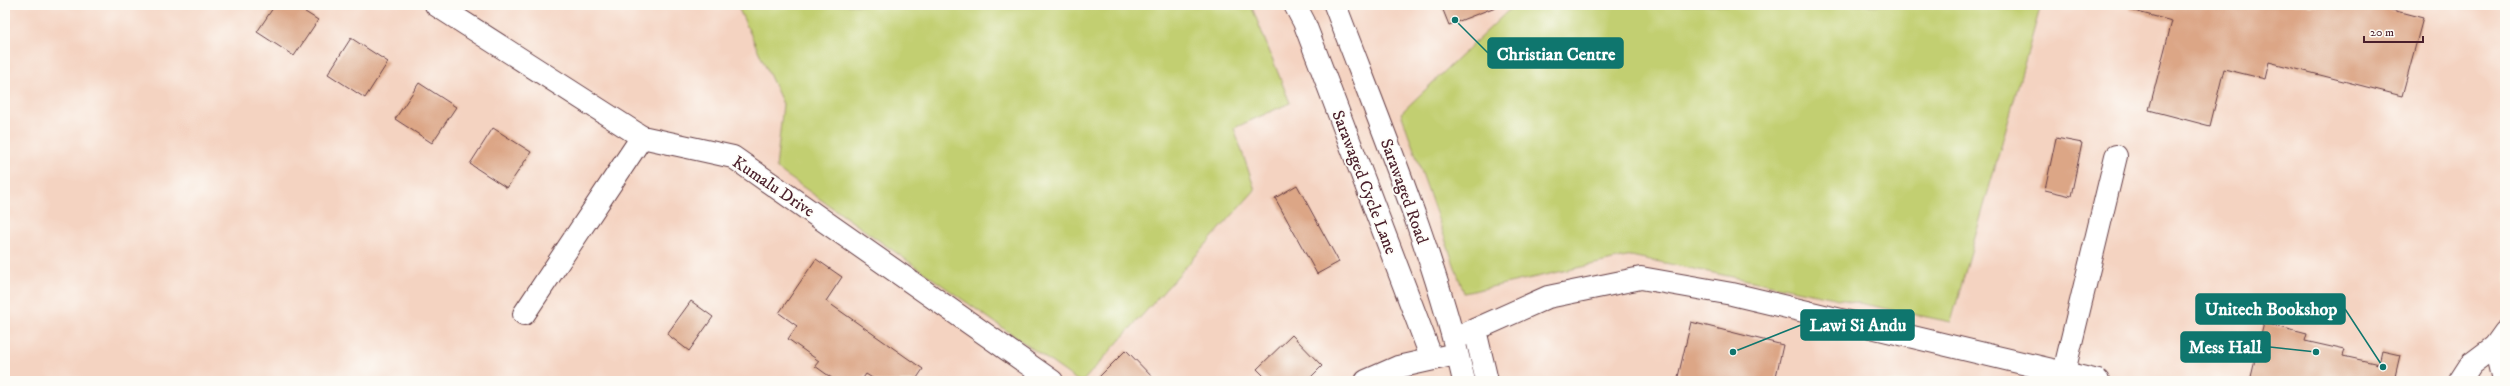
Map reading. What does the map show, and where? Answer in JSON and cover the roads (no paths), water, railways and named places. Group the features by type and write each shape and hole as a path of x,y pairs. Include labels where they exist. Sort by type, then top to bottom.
{"street":[{"name":"Kumalu Drive","path":"436,5 642,137 733,156 1052,381"},
{"name":"Sarawaged Cycle Lane","path":"1295,5 1304,22 1432,359"},
{"name":"Sarawaged Road","path":"1335,5 1420,229 1456,346 1464,381"},
{"path":"524,314 642,137"},
{"path":"2064,372 2116,156"},
{"path":"1366,381 1398,367 1432,359 1456,346 1475,330 1548,297 1641,278 1732,294 2098,381"},
{"path":"1475,330 1487,381"},
{"path":"2460,381 2471,364 2500,339"},
{"path":"2500,339 2503,381"}],"place":[{"name":"Christian Centre","path":"1455,20"},
{"name":"Lawi Si Andu","path":"1733,352"},
{"name":"Mess Hall","path":"2316,352"},
{"name":"Unitech Bookshop","path":"2383,367"}]}
